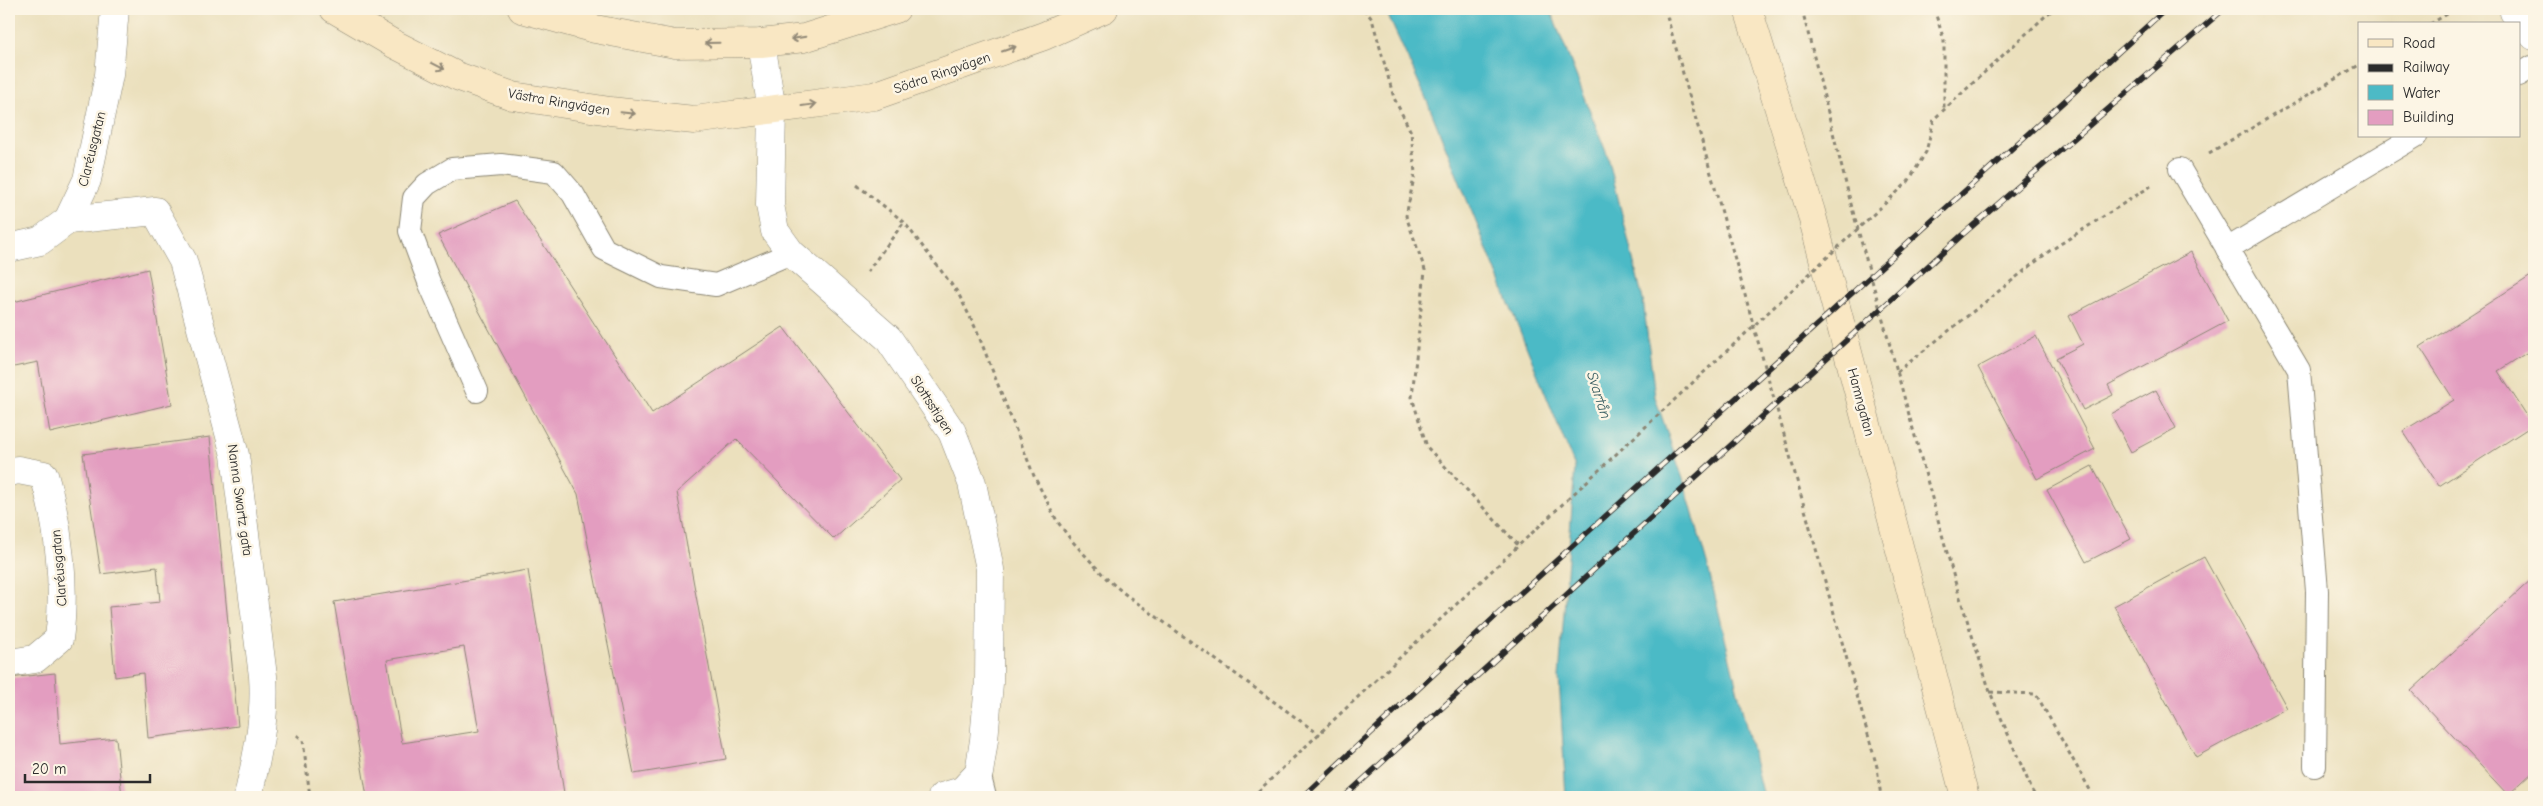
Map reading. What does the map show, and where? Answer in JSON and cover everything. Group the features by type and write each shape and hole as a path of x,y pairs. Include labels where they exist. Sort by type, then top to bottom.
{"main road":[{"name":"Västra Ringvägen","path":"334,9 394,44 457,76 513,96 610,111 694,120 772,110"},
{"path":"522,9 596,29 675,44 761,43 804,38 896,9"},
{"name":"Södra Ringvägen","path":"772,110 874,96 1044,36 1104,9"},
{"name":"Hamngatan","path":"1748,9 1811,212 1965,797"}],"street":[{"name":"Claréusgatan","path":"9,248 40,241 68,220 87,180 109,75 115,9"},
{"path":"2514,12 2534,36"},
{"name":"Slottsstigen","path":"761,43 772,110 770,205 775,231 791,253 888,338 952,432 972,483 990,569 989,682 982,785 942,797"},
{"name":"Nanna Swartz gata","path":"68,220 155,211 183,261 235,456 262,666 265,706 262,732 248,797"},
{"name":"Claréusgatan","path":"9,472 18,470 44,475 52,502 64,606 60,638 35,660 9,663"}],"lane":[{"path":"2520,73 2534,66"},
{"path":"2227,249 2413,138"},
{"path":"477,391 410,231 414,198 427,184 452,169 501,165 554,172 573,194 604,249 661,277 716,285 791,253"},
{"path":"2180,169 2299,370 2317,591 2315,766"}],"path":[{"path":"1364,9 1372,19 1394,98 1411,132 1415,173 1406,216 1425,270 1412,397 1427,447 1519,546"},
{"path":"1665,9 1877,767 1881,797"},
{"path":"1802,9 1852,208 1956,585 1990,692 2035,797"},
{"path":"1934,9 1944,40 1944,111"},
{"path":"1252,797 1908,182 1926,152 1934,119 2053,9"},
{"path":"2433,22 2456,9"},
{"path":"1897,372 2048,252 2180,169 2358,66"},
{"path":"857,185 904,222 958,294 976,329 1034,476 1057,521 1072,541 1106,578 1125,594 1320,735"},
{"path":"869,270 904,222"},
{"path":"1990,692 2036,694 2094,797"}],"water":[{"name":"Svartån","path":"1385,9 1550,9 1608,157 1643,300 1655,397 1683,479 1708,567 1763,797 1566,797 1559,678 1575,467 1425,96"}],"building":[{"path":"515,201 652,413 783,327 900,480 834,539 736,439 677,492 726,759 634,774 578,494 438,235"},
{"path":"2191,252 2228,321 2108,385 2113,395 2083,410 2056,358 2083,344 2069,316"},
{"path":"148,269 172,404 50,433 38,362 9,368 9,303"},
{"path":"2534,274 2534,348 2498,371 2533,425 2439,486 2403,431 2454,400 2420,347"},
{"path":"2036,336 2095,449 2037,479 1978,367"},
{"path":"2156,390 2176,428 2131,452 2111,414"},
{"path":"210,437 238,726 148,738 143,673 115,677 109,607 160,602 157,567 101,574 83,454"},
{"path":"2092,466 2131,539 2086,562 2047,490"},
{"path":"2204,557 2287,708 2196,757 2114,606"},
{"path":"528,570 564,793 537,797 367,797 334,602","holes":["464,647 479,731 402,743 387,660"]},
{"path":"2534,577 2534,771 2508,795 2411,691"},
{"path":"55,673 60,744 116,738 122,797 9,797 9,678"}],"railway":[{"path":"1303,797 1515,598 2166,9"},
{"path":"1344,797 1962,235 2224,9"}]}
